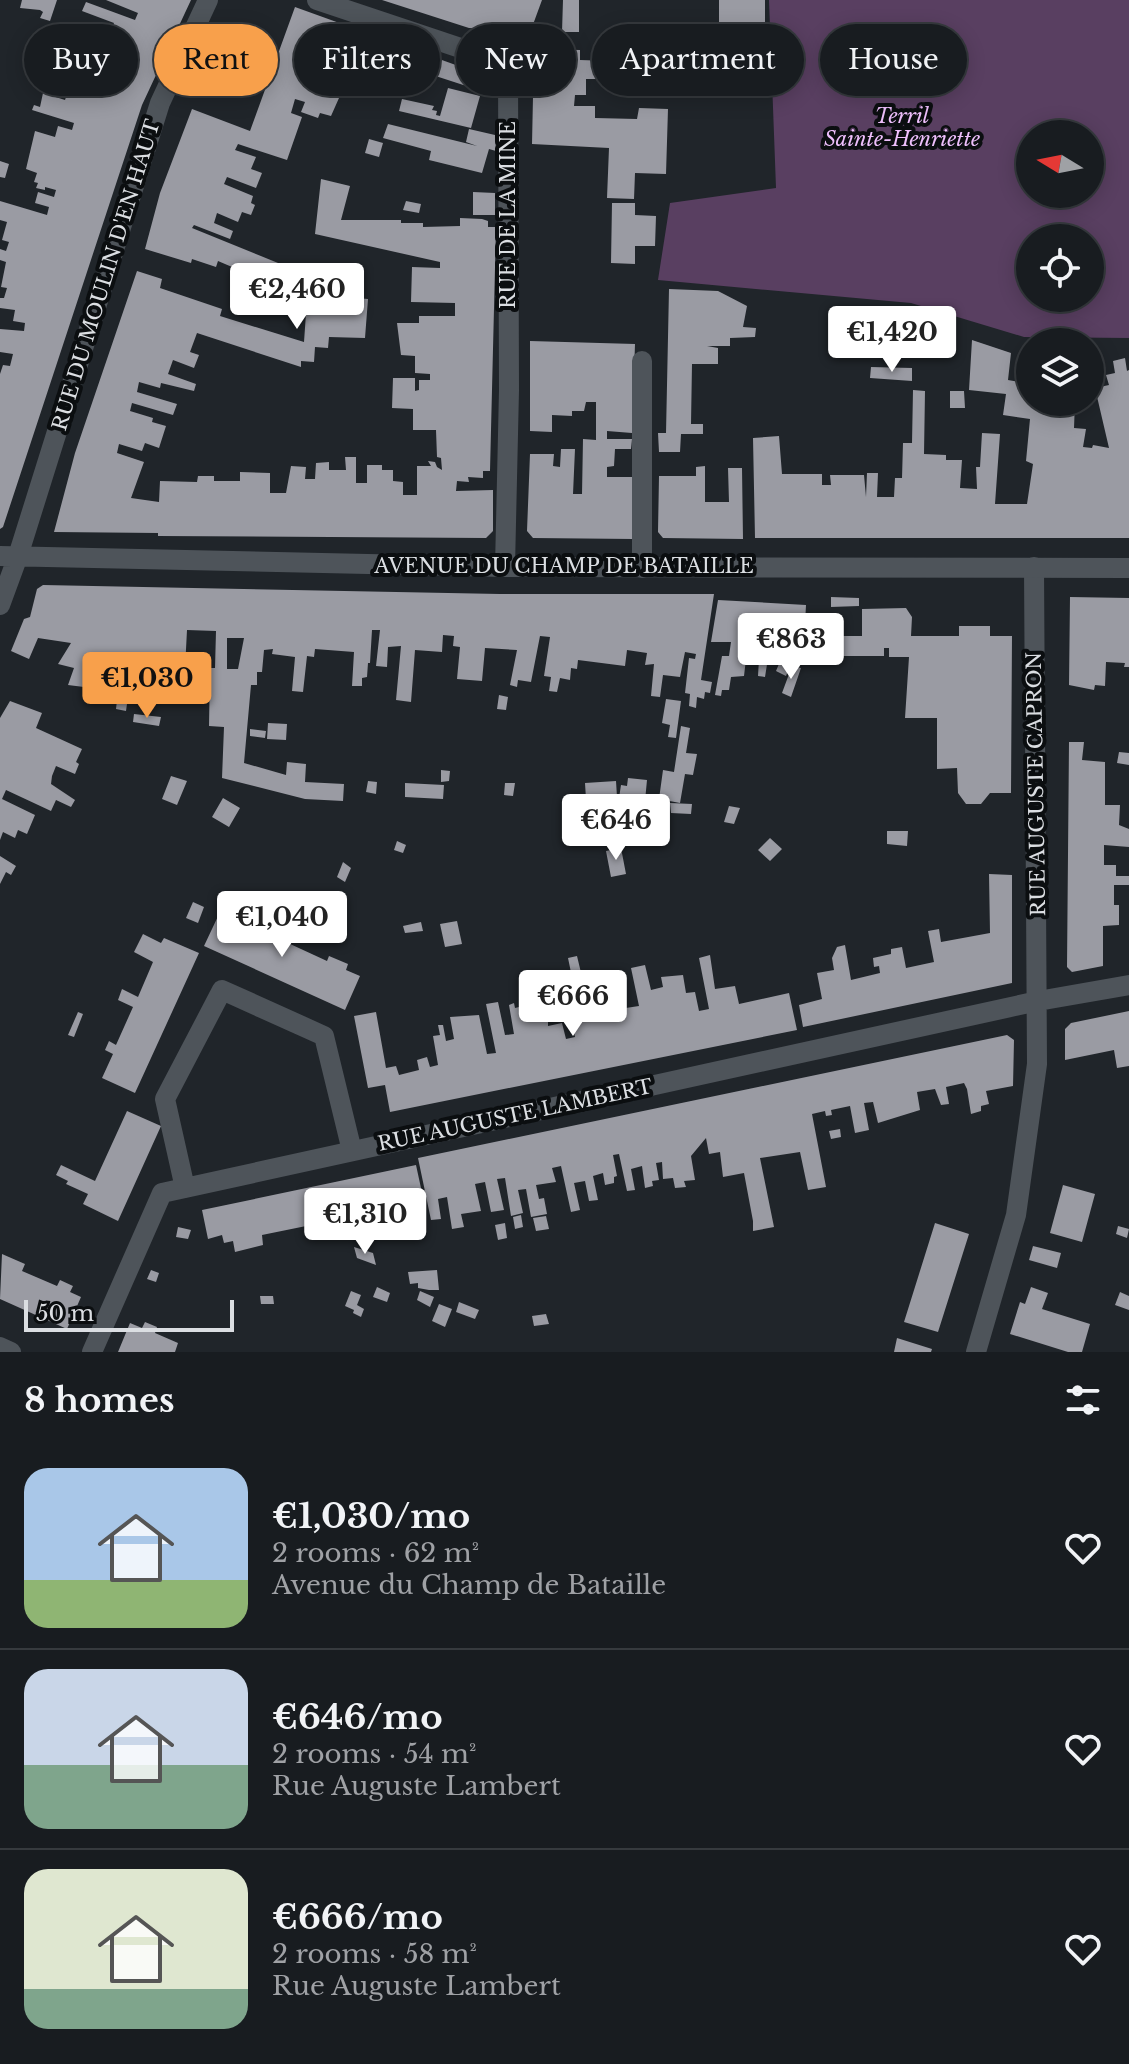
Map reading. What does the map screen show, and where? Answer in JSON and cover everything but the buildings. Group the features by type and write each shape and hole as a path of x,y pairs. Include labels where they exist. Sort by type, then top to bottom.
{"street":[{"name":"RUE DU MOULIN D'EN HAUT","path":"0,605 9,556 160,103 208,0"},
{"name":"RUE DE LA MINE","path":"317,0 508,64 509,390 505,567"},
{"path":"642,361 642,568"},
{"name":"AVENUE DU CHAMP DE BATAILLE","path":"9,556 505,567 1129,568"},
{"name":"RUE AUGUSTE CAPRON","path":"976,1352 1016,1215 1037,1064 1034,567"},
{"path":"1038,1001 1129,985"},
{"path":"185,1188 165,1099 222,990 324,1036 352,1151"},
{"name":"RUE AUGUSTE LAMBERT","path":"92,1352 162,1193 1038,1001"},
{"path":"0,1347 11,1352"}],"green space":[{"name":"Terril Sainte-Henriette","path":"769,0 1129,0 1129,338 1104,338 1104,328 1016,328 1016,335 911,303 658,280 670,203 776,188 773,96 804,96 804,24 770,24"}]}
